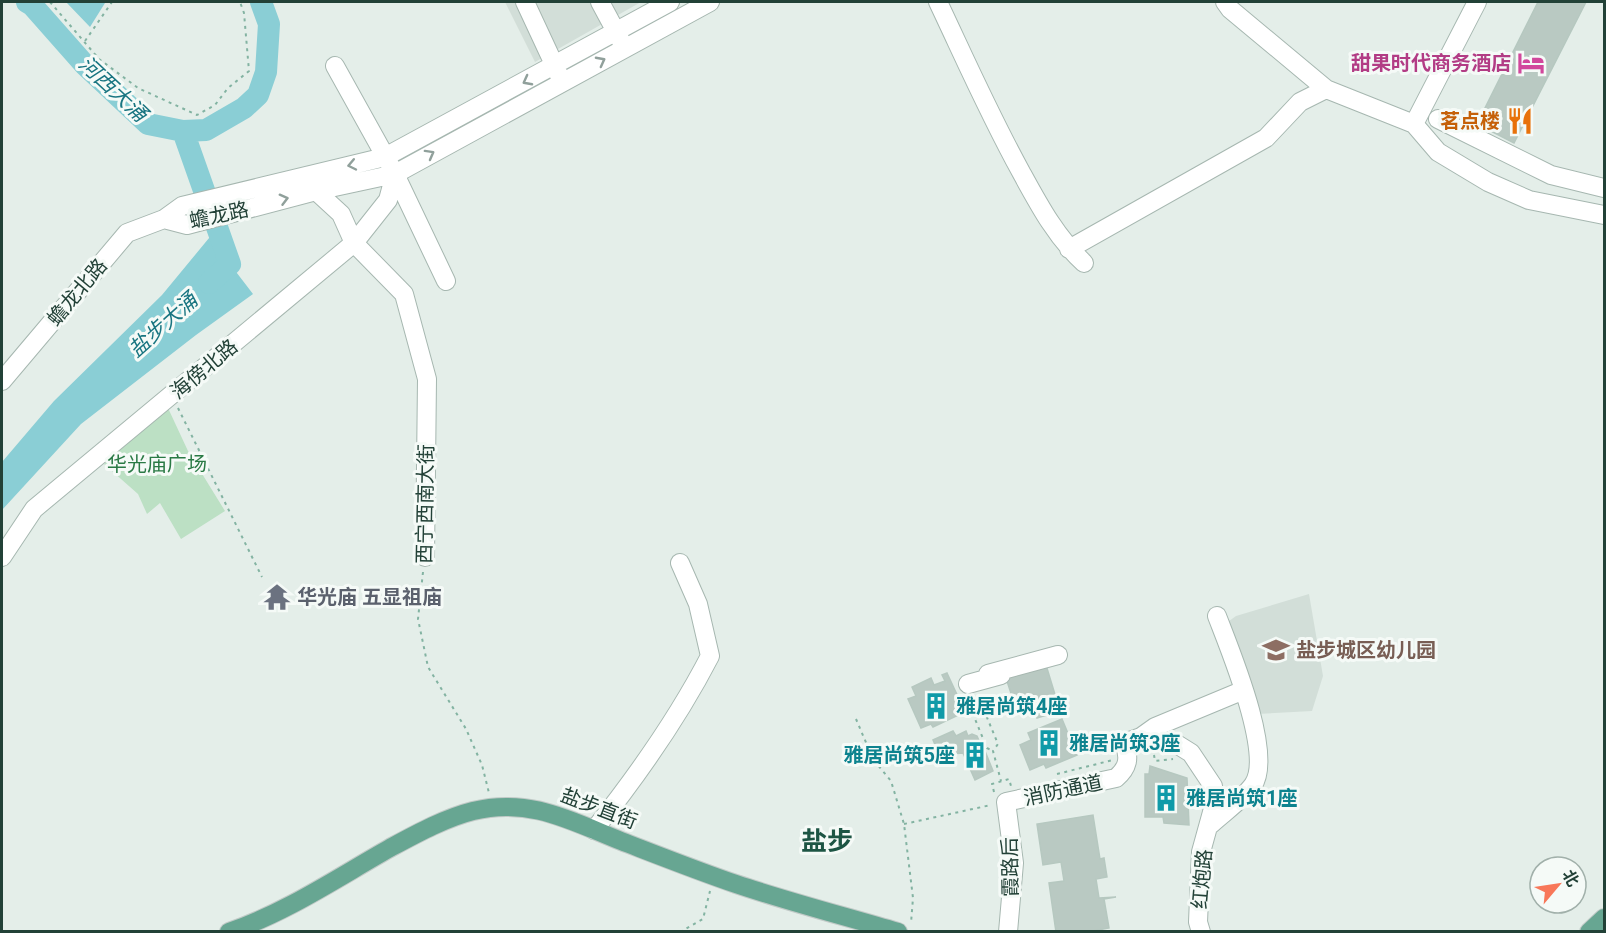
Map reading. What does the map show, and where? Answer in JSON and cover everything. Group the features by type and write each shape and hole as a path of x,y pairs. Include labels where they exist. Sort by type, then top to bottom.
{"main road":[{"name":"盐步直街","path":"229,932 286,908 410,837 471,812 492,807 514,806 564,816 594,830 714,876 904,928"},
{"path":"1589,932 1605,918"}],"street":[{"path":"525,2 558,74"},
{"path":"600,2 620,40"},
{"name":"蟾龙路","path":"620,40 670,2"},
{"name":"蟾龙路","path":"164,219 182,206 313,183 394,174 558,74 620,40 710,2"},
{"path":"938,2 998,130 1043,212 1069,249 1084,262"},
{"path":"1225,2 1230,9 1326,89 1414,124 1438,152 1488,182 1529,200 1605,215"},
{"path":"1414,124 1477,2"},
{"path":"335,66 394,174 446,281"},
{"name":"蟾龙路","path":"164,219 187,225 385,157 558,74"},
{"path":"1069,249 1266,138 1300,102 1326,89"},
{"path":"1438,119 1551,175 1605,188"},
{"name":"海傍北路","path":"2,557 34,509 354,243 388,200 394,174"},
{"path":"313,183 341,214 354,243"},
{"name":"蟾龙北路","path":"2,381 127,233 164,219"},
{"name":"西宁西南大街","path":"354,243 404,294 428,380 425,557"},
{"path":"594,830 624,792 693,690 710,656 698,604 680,563"},
{"path":"1209,826 1254,784 1257,773 1258,744 1244,690 1217,616"},
{"path":"988,674 1058,655"},
{"path":"968,684 1007,673 1016,667"},
{"path":"1132,740 1155,727 1244,690"},
{"name":"消防通道","path":"1004,795 1116,778 1122,773 1128,759 1132,740"},
{"name":"红炮路","path":"1132,740 1175,742 1191,753 1213,786 1214,805 1200,861 1198,922 1201,932"},
{"name":"霞路后","path":"1004,795 1014,862 1008,932"}],"path":[{"path":"50,2 99,59 138,88 197,115 215,105 228,88 249,71 244,13 240,2"},
{"path":"85,42 112,2"},
{"path":"172,395 262,577"},
{"name":"西宁西南大街","path":"425,557 418,619 428,667 466,729 482,765 492,807"},
{"path":"993,751 998,744 981,703 973,696 970,707 987,748 993,751 1001,781"},
{"path":"856,719 873,759 891,781 904,824 913,898 904,928"},
{"path":"1154,752 1155,761 1182,759"},
{"path":"1102,762 1114,759"},
{"path":"1009,779 1004,795 992,784 1009,779"},
{"path":"904,824 1004,795"},
{"path":"680,932 703,918 714,876"}],"shaded area":[{"path":"505,2 641,2 535,62"},
{"name":"盐步城区幼儿园","path":"1309,594 1323,676 1312,711 1256,714 1225,624 1236,616"}],"green space":[{"name":"华光庙广场","path":"168,408 188,451 225,511 181,539 160,503 147,514 138,494 104,464"}],"water":[{"path":"66,2 104,2 105,3 90,27"},
{"path":"214,232 230,264 253,294 81,424 2,510 2,462 54,401 162,295"}],"building":[{"name":"甜果时代商务酒店","path":"1538,2 1586,2 1514,143 1477,124"},
{"path":"1046,665 1060,711 1037,718 1035,709 1018,715 1006,678"},
{"name":"雅居尚筑4座","path":"947,673 965,712 933,727 931,724 921,728 908,699 916,696 912,687 931,678 934,685 945,681 942,675"},
{"name":"雅居尚筑3座","path":"1062,719 1077,755 1046,768 1044,764 1030,770 1020,745 1031,740 1028,733"},
{"name":"雅居尚筑5座","path":"953,731 956,736 966,731 968,736 972,734 977,736 993,771 975,780 963,753 952,754 950,750 944,753 940,745 936,747 933,740"},
{"name":"雅居尚筑1座","path":"1150,766 1187,778 1189,825 1164,823 1163,817 1145,817 1145,774 1149,774"},
{"path":"1093,815 1100,859 1104,858 1107,877 1096,879 1099,898 1116,897 1104,899 1109,928 1088,932 1056,932 1049,883 1064,881 1061,862 1043,865 1037,824"}],"waterway":[{"name":"河西大涌","path":"27,2 85,65 148,124 183,131 206,130 244,108 258,95 266,72 269,24 261,2"},
{"name":"盐步大涌","path":"183,131 230,264 209,283"}],"place":[{"name":"甜果时代商务酒店","path":"1531,63"},
{"name":"茗点楼","path":"1520,121"},
{"name":"华光庙 五显祖庙","path":"277,597"},
{"name":"盐步城区幼儿园","path":"1276,650"},
{"name":"雅居尚筑4座","path":"936,706"},
{"name":"雅居尚筑3座","path":"1049,743"},
{"name":"雅居尚筑5座","path":"975,755"},
{"name":"雅居尚筑1座","path":"1166,798"}],"district":[{"name":"盐步","path":"827,841"}]}
